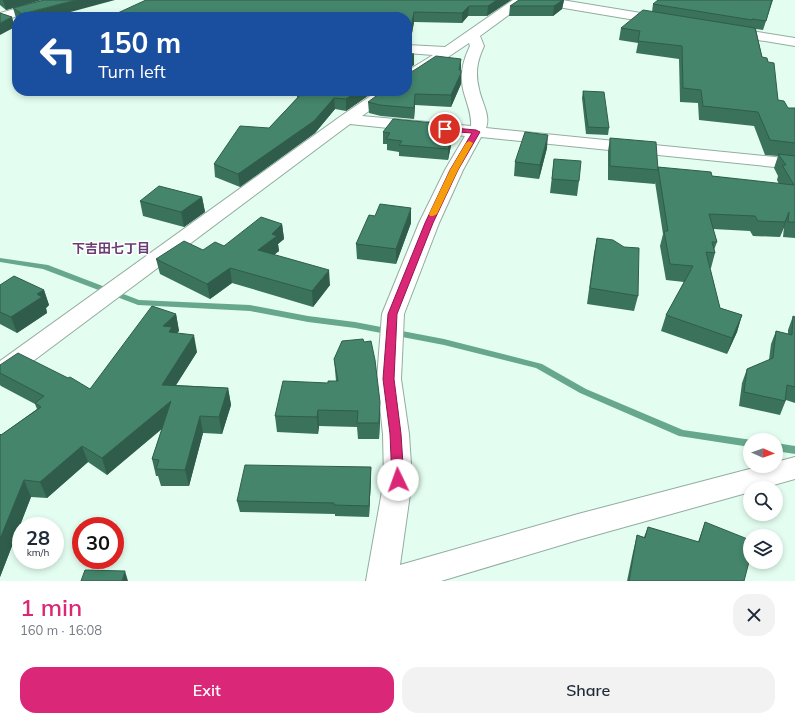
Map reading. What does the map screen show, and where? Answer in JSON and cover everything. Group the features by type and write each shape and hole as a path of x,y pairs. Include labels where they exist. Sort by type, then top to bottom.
{"street":[{"path":"18,12 61,0"},
{"path":"412,75 446,51 473,35 514,4 523,0"},
{"path":"540,0 679,23"},
{"path":"0,17 12,14"},
{"path":"716,29 795,42"},
{"path":"382,581 398,480 396,434 389,379 393,314 429,223 454,170 479,126 479,114 471,89 469,69 471,59 477,46 473,35"},
{"path":"412,49 446,51"},
{"path":"0,373 347,119 381,96"},
{"path":"347,119 795,164"},
{"path":"394,581 578,527 795,468"}],"building":[{"path":"44,0 76,0 30,12 19,12 13,8"},
{"path":"146,0 497,0 488,6 469,6 462,13 414,12 412,22 412,12 120,12"},
{"path":"519,0 563,0 554,6 510,6"},
{"path":"658,0 772,0 766,21 653,4"},
{"path":"643,10 755,28 762,57 767,58 768,62 774,63 778,100 784,101 788,108 795,108 795,143 770,140 758,112 703,106 701,90 683,88 682,46 638,41 640,31 621,28"},
{"path":"0,13 12,17 0,23"},
{"path":"436,56 461,59 459,70 461,70 461,73 451,95 415,94 414,108 380,105 368,102 376,96 412,96 413,71"},
{"path":"583,91 604,92 609,128 588,127"},
{"path":"299,96 350,96 346,99 334,98 314,121 238,174 214,164 240,126 269,128"},
{"path":"393,119 454,125 448,149 399,145 402,141 386,139 390,133 383,132"},
{"path":"525,132 548,135 540,165 515,162"},
{"path":"610,138 656,142 658,170 610,166"},
{"path":"778,154 795,156 795,222 788,222 789,212 785,222 758,221 755,216 709,214 717,242 712,242 715,253 706,252 720,308 742,315 732,338 666,315 693,266 670,264 664,231 668,231 658,167 711,172 712,176 794,185 782,165 786,165"},
{"path":"554,159 581,161 579,181 552,179"},
{"path":"159,186 202,197 181,212 140,201"},
{"path":"380,204 411,208 396,249 356,244 369,215 375,216"},
{"path":"261,217 282,224 272,234 277,236 258,250 329,270 312,291 230,268 207,284 156,259 184,241 203,250 215,242 224,246"},
{"path":"597,238 613,240 624,247 639,248 638,296 590,288"},
{"path":"14,276 44,290 37,294 42,297 11,317 0,312 0,285"},
{"path":"152,306 176,314 163,326 172,327 169,332 194,335 162,385 228,388 219,417 200,416 185,470 156,469 159,460 152,459 171,401 102,458 82,446 40,482 24,480 0,539 0,434 1,435 41,407 35,403 44,396 0,373 0,365 18,353 68,378 70,377 90,389"},
{"path":"793,316 795,317 795,387 787,385 785,401 744,392 747,369 773,358 776,331 792,335"},
{"path":"363,339 364,342 371,341 375,360 380,402 379,423 357,423 358,411 318,410 317,417 275,416 283,381 328,383 328,381 338,381 334,359 342,341"},
{"path":"245,465 371,467 369,506 334,505 334,503 237,501"},
{"path":"705,522 743,537 743,569 747,569 744,581 629,581 637,535 645,538 648,527 699,542"},
{"path":"85,570 125,571 122,581 81,581"}],"waterway":[{"path":"0,260 45,267 138,302 250,308 308,319 355,325 444,342 539,366 583,391 682,433 743,442"},
{"path":"783,448 795,450"}],"slow traffic":[{"path":"433,214 469,143"}],"district":[{"name":"下吉田七丁目","path":"111,248"}],"route":[{"path":"398,480 396,434 389,379 393,314 429,223 454,170 476,132 445,129"}]}
